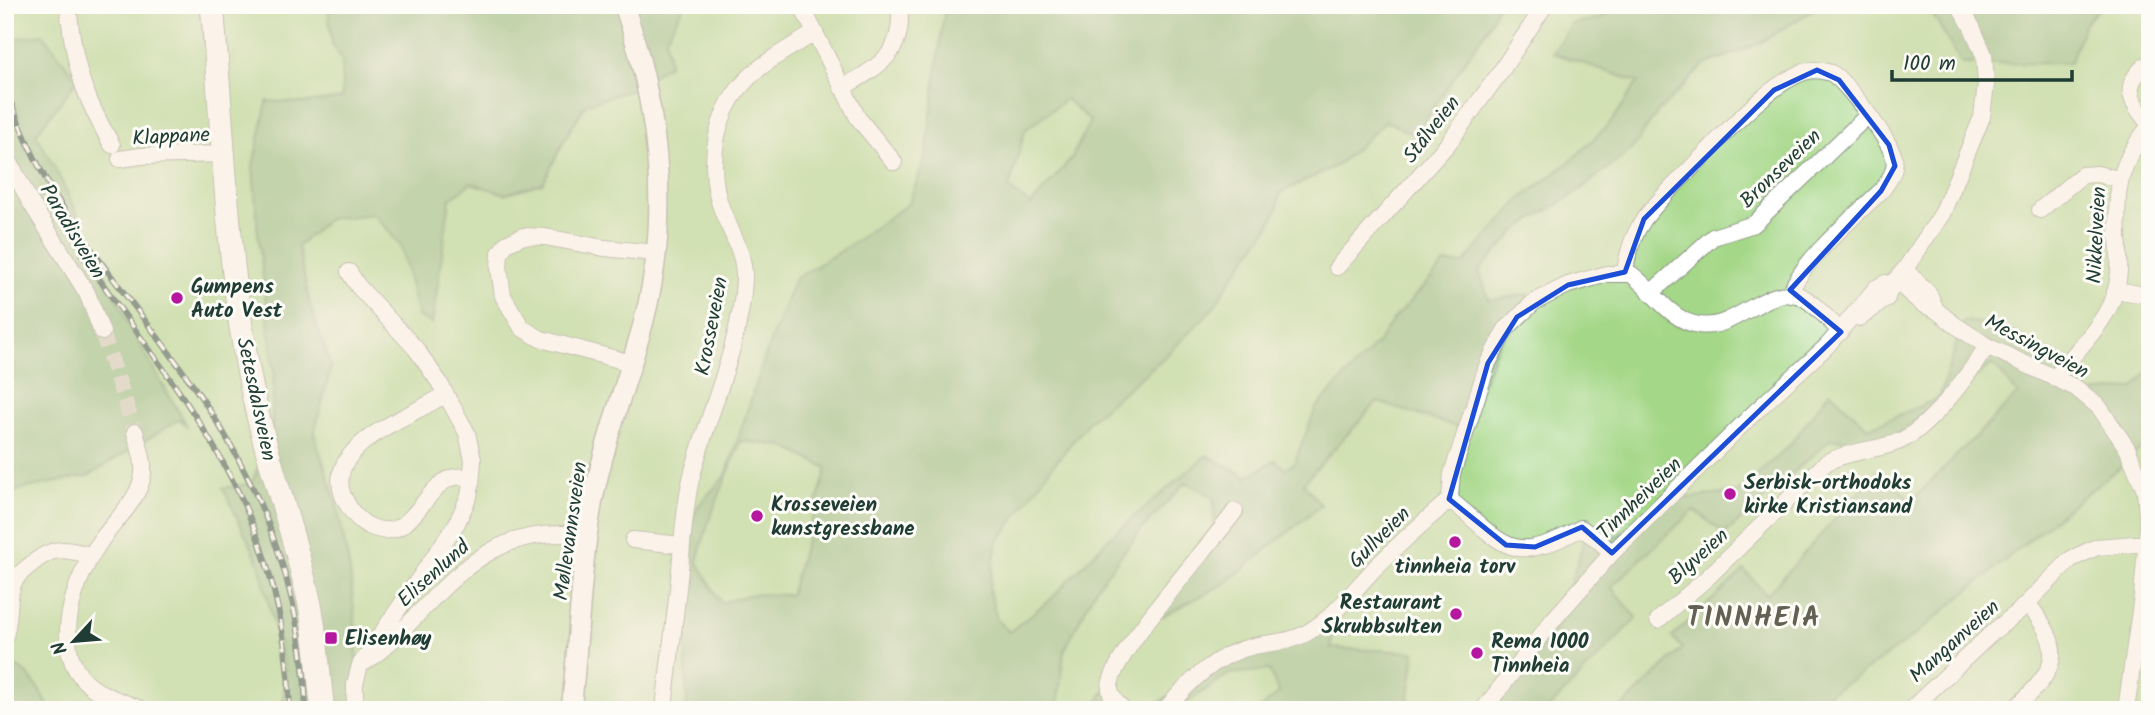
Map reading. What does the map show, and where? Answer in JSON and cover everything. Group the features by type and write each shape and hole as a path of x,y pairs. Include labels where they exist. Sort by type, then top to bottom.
{"highway":[{"name":"Setesdalsveien","path":"212,5 233,259 248,370 310,604 318,650 322,708"}],"main road":[{"name":"Møllevannsveien","path":"571,710 588,536 597,479 644,322 656,253 660,199 656,137 645,72 624,5"}],"street":[{"name":"Klappane","path":"68,5 80,82 116,152 141,156 225,154"},
{"path":"802,5 842,88 867,131 894,162"},
{"path":"842,88 874,70 892,51 900,23 899,5"},
{"name":"Stålveien","path":"1338,267 1447,145 1499,75 1545,5"},
{"name":"Tinnheiveien","path":"1483,710 1553,620 1612,553 1841,332 1876,288 1897,278 1942,214 1982,117 1986,84 1984,55 1959,5"},
{"name":"Krosseveien","path":"664,710 681,545 691,479 735,333 744,279 740,250 718,197 715,146 725,111 751,75 772,58 815,33"},
{"path":"2150,62 2134,77 2129,92 2132,103 2150,126"},
{"path":"1625,274 1626,261 1636,233 1644,219 1665,195 1758,103 1789,79 1817,70 1832,74 1858,101 1889,145 1895,166 1889,180 1810,263 1792,287 1790,295"},
{"name":"Bronseveien","path":"1651,293 1713,237 1754,225 1868,115"},
{"name":"Nikkelveien","path":"2056,377 2101,321 2116,290 2119,268 2119,180 2135,145 2150,126"},
{"name":"Paradisveien","path":"5,153 29,200 87,293 103,332"},
{"path":"2040,210 2082,175 2097,174 2119,180"},
{"path":"631,363 541,339 522,328 503,296 500,253 506,244 523,236 656,253"},
{"path":"349,272 358,286 416,349 439,382 444,396 467,433 472,448 469,496 457,523 360,665 355,684 355,710"},
{"path":"1612,553 1581,528 1535,547 1523,549 1506,545 1491,537 1449,499 1452,474 1488,363 1506,329 1528,307 1568,285 1607,274 1631,274 1682,319 1697,325 1712,326 1724,323 1763,302 1790,295 1801,296 1841,332"},
{"name":"Messingveien","path":"1897,278 1922,304 1936,310 1955,326 1987,346 2076,388 2104,413 2127,448 2147,491 2147,543 2126,710"},
{"path":"2116,290 2150,296"},
{"name":"Blyveien","path":"1658,620 1706,579 1827,462 1840,456 1898,442 1910,435 1960,385 1987,346"},
{"path":"444,396 380,431 358,447 343,471 342,492 352,510 364,523 383,531 392,530 418,513 440,483 454,476 471,478"},
{"path":"135,432 142,461 142,481 90,555 70,610 68,638 73,665 88,685 142,710"},
{"name":"Gullveien","path":"1165,710 1185,687 1223,657 1253,646 1293,639 1322,623 1449,499"},
{"path":"1124,710 1110,693 1114,674 1135,638 1235,511"},
{"name":"Elisenlund","path":"360,665 388,645 444,587 483,555 505,544 541,535 570,533 588,536"},
{"path":"633,540 681,545"},
{"name":"Manganveien","path":"1910,710 2071,559 2097,547 2147,543"},
{"path":"5,636 12,588 18,575 42,555 56,549 70,549 90,555"},
{"name":"Manganveien","path":"2013,710 2042,681 2053,658 2047,628 2027,603"}],"highlighted area":[{"path":"1817,70 1839,80 1889,145 1895,166 1881,191 1790,290 1841,332 1612,553 1582,527 1535,547 1506,545 1449,499 1488,363 1517,317 1568,285 1625,272 1644,219 1774,90"}],"green space":[{"path":"5,5 2150,5 2150,710 5,710"},
{"path":"328,5 685,5 666,37 669,64 633,89 586,104 543,183 505,194 471,183 450,199 432,324 418,316 401,246 374,214 328,219 298,246 310,305 331,367 314,434 336,501 350,571 357,642 355,710 283,710 285,670 259,563 223,488 251,484 271,439 274,371 253,166 267,101 306,103 342,98 342,59 332,44"},
{"path":"945,5 1498,5 1488,27 1415,135 1386,121 1339,164 1280,193 1278,207 1268,228 1214,307 1167,355 1090,420 1050,469 997,543 989,589 997,620 1009,632 1051,599 1108,539 1207,455 1247,477 1275,460 1286,469 1294,463 1316,408 1380,340 1392,321 1445,263 1463,264 1522,198 1573,159 1612,121 1638,82 1553,53 1572,24 1602,18 1612,5 1821,5 1760,43 1704,65 1658,112 1631,150 1576,193 1519,228 1479,271 1489,300 1529,294 1504,330 1464,429 1377,402 1303,483 1321,505 1226,583 1138,629 1214,526 1214,498 1186,482 1139,532 1096,588 1064,651 1058,704 1069,710 687,710 684,547 698,506 726,475 770,342 795,279 853,243 909,203 926,156","holes":["1066,99 1090,121 1071,159 1031,205 1009,188 1025,130","741,441 783,446 827,468 790,595 752,594 721,603 697,561 709,521"]},
{"path":"1927,5 2102,5 2084,25 2070,63 1962,64"},
{"path":"43,34 77,80 36,134 138,341 188,427 180,419 88,476 21,489 5,499 5,40"},
{"path":"1964,321 2004,326 2036,344 2084,394 2134,388 2150,369 2150,440 1915,635 1859,675 1802,710 1619,710 1683,648 1672,637 1744,570 1767,595 1879,470 1911,501 2018,394 1993,364 1885,442 1831,439 1725,534 1694,510 1611,587 1637,618 1547,710 1493,710 1559,622 1588,528 1612,538 1645,520 1674,489 1679,499 1738,492 1789,446 1830,391 1868,428 1939,398"},
{"path":"1336,615 1331,648 1415,652 1407,710 1258,710 1279,693 1269,670 1229,674 1176,710 1093,710 1104,691 1122,704 1147,709 1239,646 1288,637"},
{"path":"5,664 27,674 51,710 5,710"}],"tunnel":[{"path":"102,332 135,432"}],"railway":[{"path":"5,87 28,143 56,197 205,403 246,474 263,511 289,588 298,628 306,710"},
{"path":"82,254 194,414 241,498 273,586 285,648 290,710"}],"place":[{"name":"Gumpens Auto Vest","path":"177,298"},
{"name":"Serbisk-orthodoks kirke Kristiansand","path":"1730,494"},
{"name":"Krosseveien kunstgressbane","path":"757,516"},
{"name":"tinnheia torv","path":"1455,542"},
{"name":"Restaurant Skrubbsulten","path":"1456,614"},
{"name":"Elisenhøy","path":"331,638"},
{"name":"Rema 1000 Tinnheia","path":"1477,653"}],"district":[{"name":"TINNHEIA","path":"1754,616"}]}
